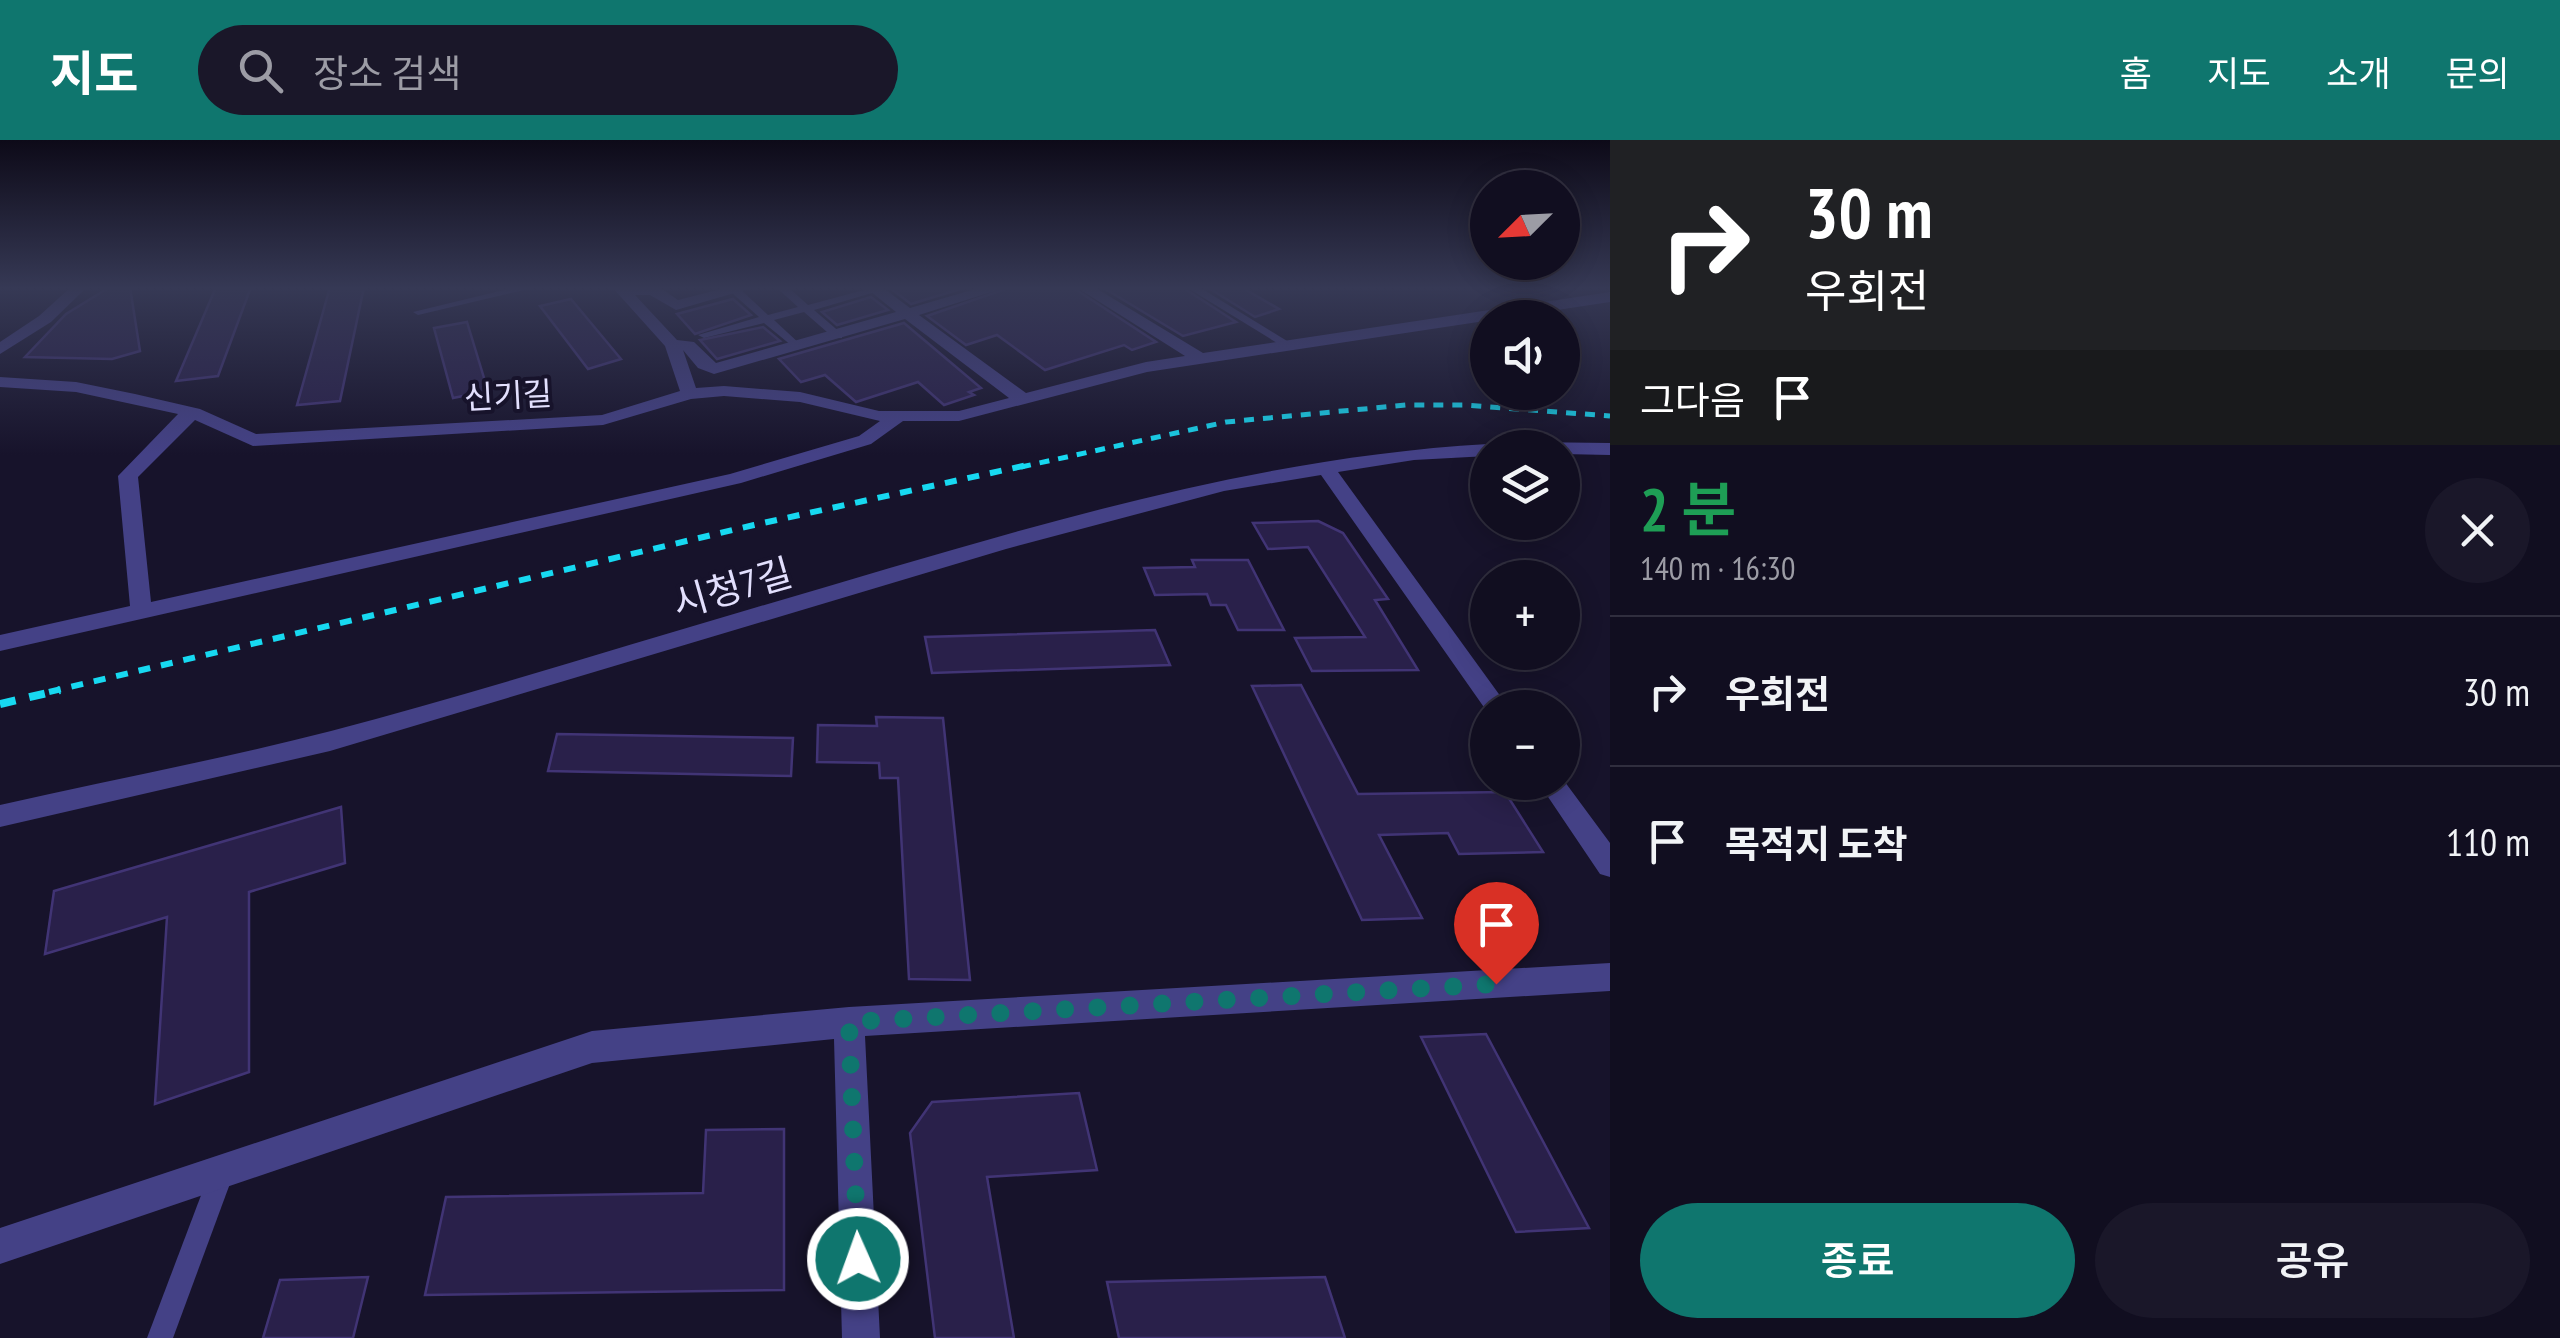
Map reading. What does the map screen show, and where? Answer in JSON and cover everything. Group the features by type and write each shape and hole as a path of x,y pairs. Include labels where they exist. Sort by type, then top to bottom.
{"street":[{"path":"688,394 672,345 688,345 714,370 812,343"},
{"path":"947,343 1025,401"},
{"path":"1174,343 1199,358"},
{"name":"신기길","path":"0,382 76,387 194,413 253,440 604,420 688,394 757,392 800,397 879,416 959,416 1146,367 1294,343"},
{"path":"140,611 128,476 181,420 194,413"},
{"path":"0,643 734,479 865,440 899,416"},
{"path":"1580,449 1610,449"},
{"name":"시청7길","path":"0,816 330,742 998,544 1223,484 1324,466 1470,451"},
{"path":"1324,466 1484,690"},
{"path":"1564,800 1610,865"},
{"path":"0,1246 592,1047 849,1022 1610,977"},
{"path":"849,1022 861,1338"}],"lane":[{"path":"792,343 797,347"},
{"path":"160,1338 224,1169"}],"building":[{"path":"38,343 139,343 140,351 112,359 25,357"},
{"path":"192,343 230,343 218,376 176,381"},
{"path":"314,343 352,343 340,401 297,405"},
{"path":"438,343 473,343 488,391 453,398"},
{"path":"568,343 608,343 621,359 588,369"},
{"path":"703,343 773,343 717,359"},
{"path":"835,343 928,343 981,388 969,392 974,395 944,405 918,382 856,402 825,375 801,382 779,359"},
{"path":"1008,343 1153,343 1132,350 1124,345 1045,370"},
{"path":"1318,521 1343,533 1388,599 1375,600 1418,670 1312,671 1295,638 1365,637 1308,547 1268,549 1253,523"},
{"path":"1192,560 1248,560 1284,630 1238,630 1226,605 1211,605 1207,594 1155,595 1144,568 1195,567"},
{"path":"1155,630 1170,665 932,673 925,637"},
{"path":"1301,685 1358,794 1470,792 1470,800 1510,800 1543,852 1459,854 1448,833 1379,835 1422,918 1362,920 1252,686"},
{"path":"876,717 943,718 970,980 909,979 898,778 880,778 879,763 817,762 818,725 877,726"},
{"path":"557,734 793,738 791,776 548,771"},
{"path":"341,807 345,863 249,892 249,1072 155,1104 167,917 45,954 54,891"},
{"path":"1486,1034 1589,1228 1516,1232 1421,1037"},
{"path":"1079,1093 1097,1170 987,1177 1014,1338 935,1338 910,1133 932,1102"},
{"path":"784,1129 784,1290 425,1295 446,1197 703,1193 706,1130"},
{"path":"368,1277 353,1338 263,1338 280,1280"},
{"path":"1325,1277 1345,1338 1119,1338 1107,1282"}],"railway":[{"path":"1021,467 1226,422 1406,405 1464,405 1610,416"},
{"path":"49,692 754,525 1032,464"},
{"path":"0,704 60,690"}],"route":[{"path":"858,1259 849,1022 1496,984"}]}
